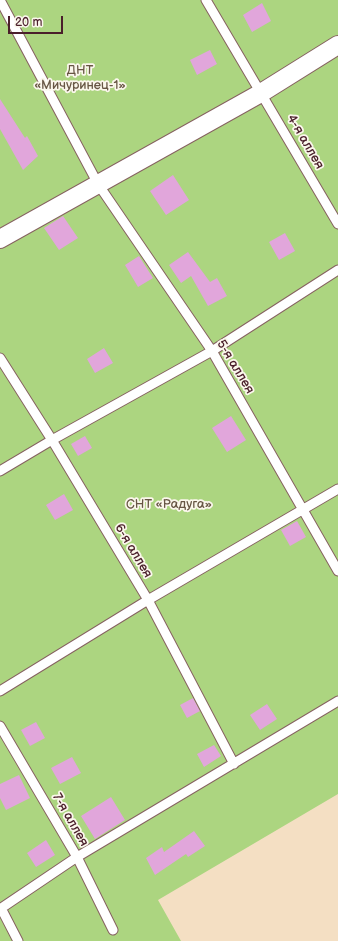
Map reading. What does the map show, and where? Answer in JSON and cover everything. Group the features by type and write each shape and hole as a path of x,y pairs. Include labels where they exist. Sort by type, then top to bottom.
{"street":[{"path":"0,239 261,93 338,45"}],"lane":[{"name":"4-я аллея","path":"206,0 338,224"},
{"name":"5-я аллея","path":"3,3 98,184 212,351 338,571"},
{"path":"0,471 52,440 212,351 338,270"},
{"name":"6-я аллея","path":"0,358 52,440 148,600 234,764"},
{"path":"0,691 148,600 338,489"},
{"path":"18,941 1,909 77,857 338,701"},
{"name":"7-я аллея","path":"0,726 77,857 113,930"}],"green space":[{"name":"СНТ «Радуга»","path":"0,0 338,0 338,794 158,900 181,941 0,941"}],"building":[{"path":"262,3 271,21 252,32 243,15"},
{"path":"210,50 217,64 197,75 190,60"},
{"path":"0,99 25,138 27,136 38,156 23,170 0,129"},
{"path":"173,175 189,200 166,215 150,191"},
{"path":"63,216 78,238 59,250 44,228"},
{"path":"285,233 295,251 279,260 269,242"},
{"path":"188,252 210,282 217,278 227,296 208,306 191,276 181,283 169,265"},
{"path":"139,256 153,278 138,287 125,265"},
{"path":"104,348 113,363 95,373 87,359"},
{"path":"231,416 246,440 227,452 212,428"},
{"path":"85,436 92,448 78,456 71,444"},
{"path":"64,494 73,510 55,520 46,505"},
{"path":"297,521 306,537 290,546 281,530"},
{"path":"193,698 200,711 187,718 180,705"},
{"path":"267,704 277,719 260,730 250,715"},
{"path":"36,722 45,738 30,746 21,730"},
{"path":"214,745 221,756 204,767 197,754"},
{"path":"72,757 81,773 60,784 51,768"},
{"path":"19,775 30,798 6,810 0,798 0,784"},
{"path":"111,797 125,820 95,839 81,816"},
{"path":"194,831 205,846 188,857 186,854 155,875 146,858 162,847 164,852"},
{"path":"46,840 55,855 36,867 27,853"}],"park label":[{"name":"ДНТ «Мичуринец-1»","path":"80,78"}]}
